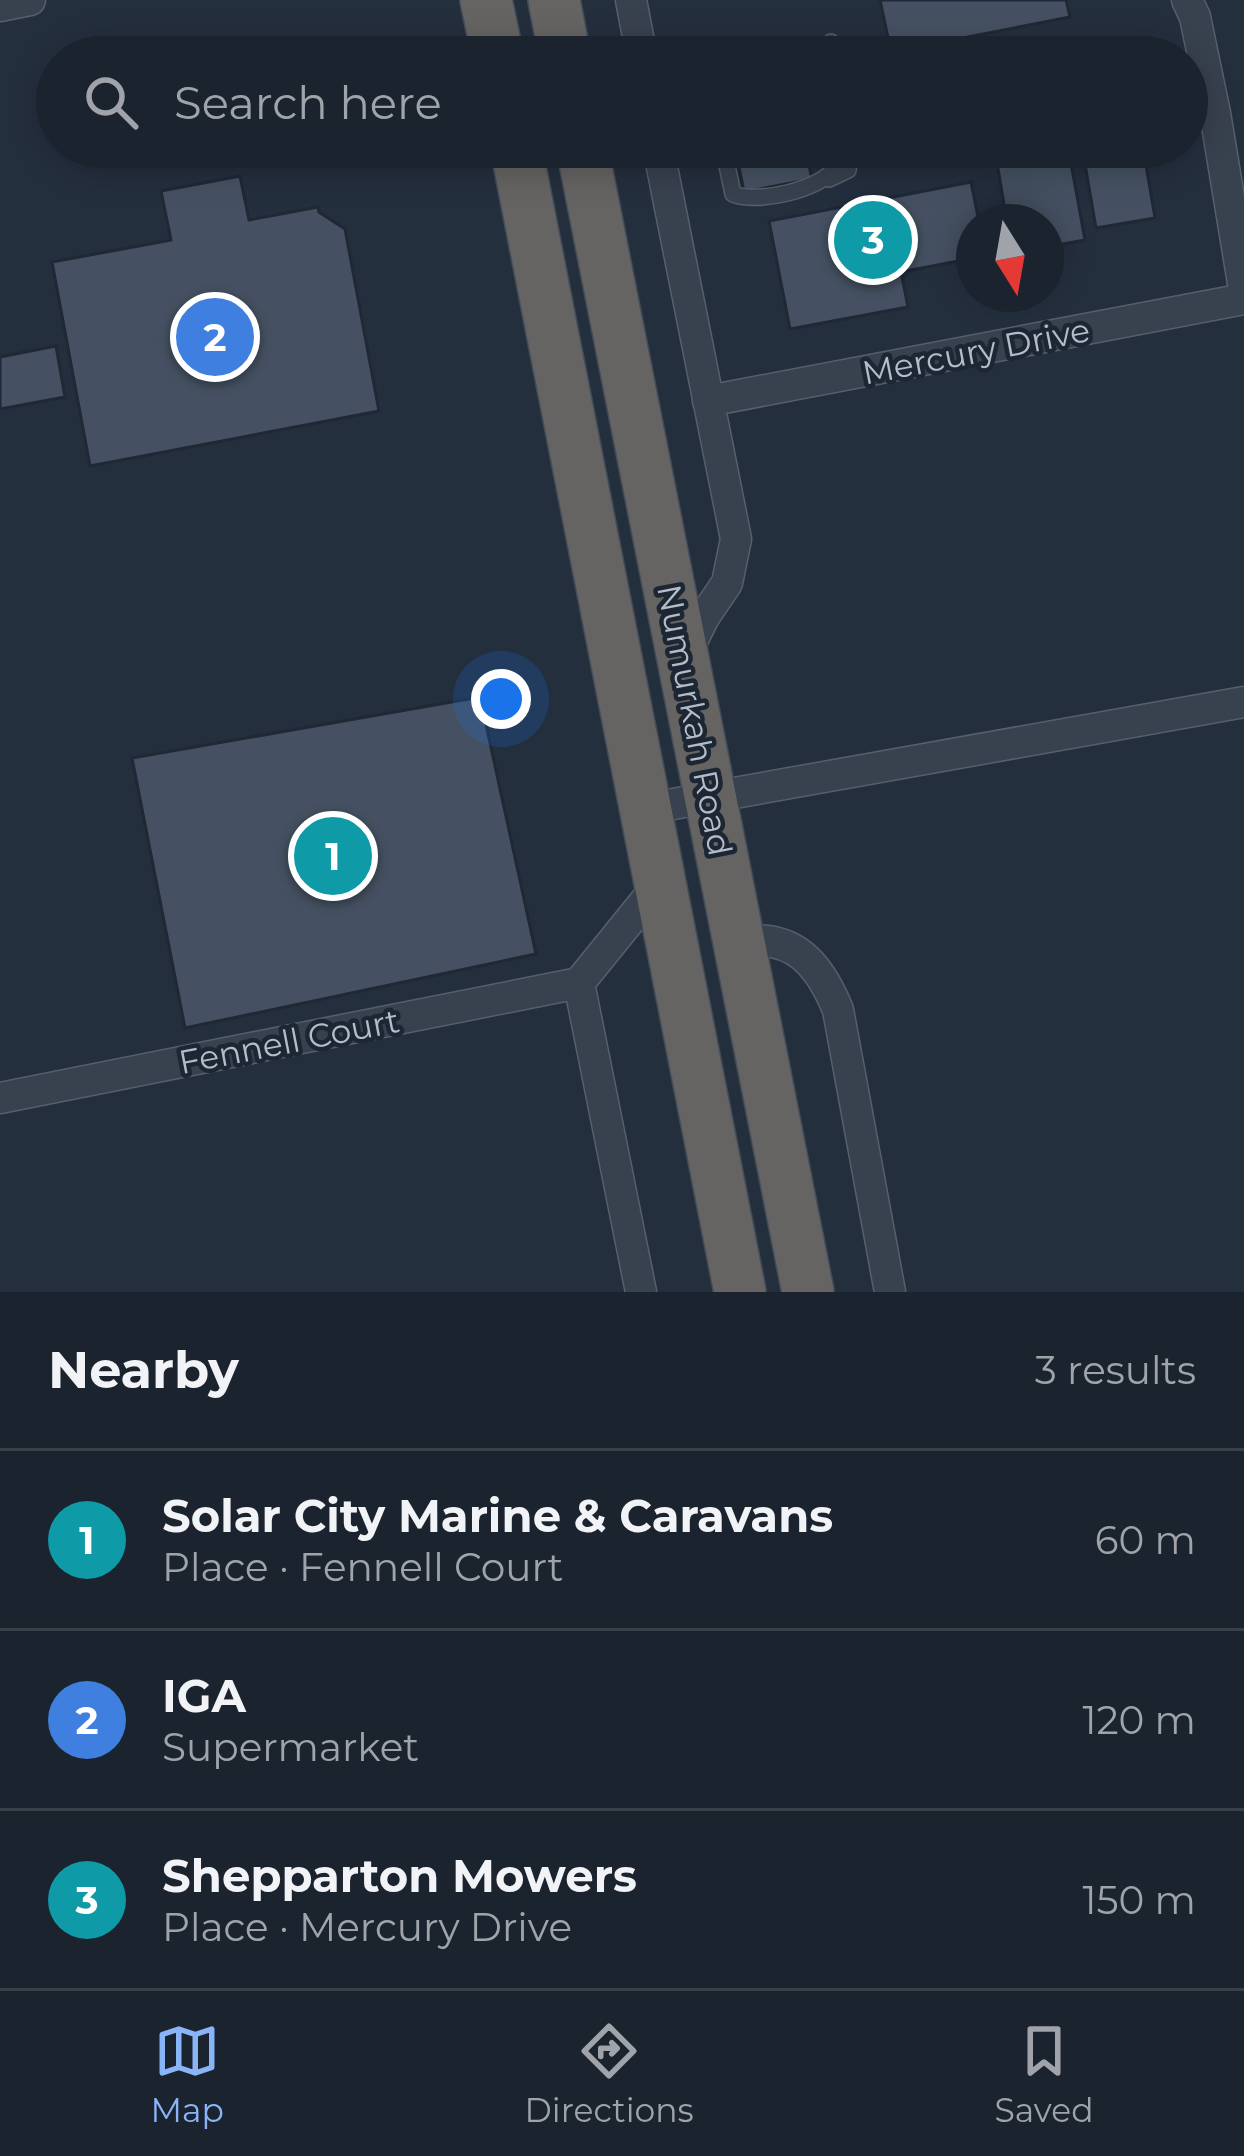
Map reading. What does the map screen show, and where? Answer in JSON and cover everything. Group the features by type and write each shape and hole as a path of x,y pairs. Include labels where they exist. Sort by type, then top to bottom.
{"highway":[{"path":"487,0 494,36"},
{"path":"554,0 561,36"},
{"name":"Numurkah Road","path":"520,168 740,1292"},
{"name":"Numurkah Road","path":"586,168 808,1292"},
{"path":"686,1017 703,969 718,953 739,942"}],"street":[{"path":"0,6 31,0"},
{"path":"631,0 637,36"},
{"path":"1186,0 1199,36"},
{"path":"1208,79 1244,289"},
{"path":"662,168 736,539 727,584 683,658"},
{"name":"Mercury Drive","path":"708,401 1244,299"},
{"path":"645,809 1244,703"},
{"path":"640,1292 579,983 659,883"},
{"path":"739,942 764,938 786,944 810,961 827,983 838,1010 890,1292"},
{"name":"Fennell Court","path":"0,1098 579,983"}],"lane":[{"path":"728,168 733,194 745,199 811,187 848,168"},
{"path":"828,180 835,168"}],"building":[{"path":"880,0 1066,0 1070,17 973,36 888,36"},
{"path":"739,168 810,168 812,179 744,192"},
{"path":"998,168 1072,168 1085,240 1064,244 1064,204 1004,204"},
{"path":"1086,168 1147,168 1155,218 1096,228"},
{"path":"240,176 249,220 318,207 345,229 379,411 90,466 52,262 171,240 161,191"},
{"path":"971,182 975,204 956,204 956,261 901,272 908,307 790,329 769,221"},
{"path":"56,346 65,397 0,409 0,357"},
{"path":"480,697 536,954 185,1028 132,758"}],"place":[{"name":"Shepparton Mowers","path":"873,240"},
{"name":"IGA","path":"215,337"},
{"name":"Solar City Marine & Caravans","path":"333,856"}]}
